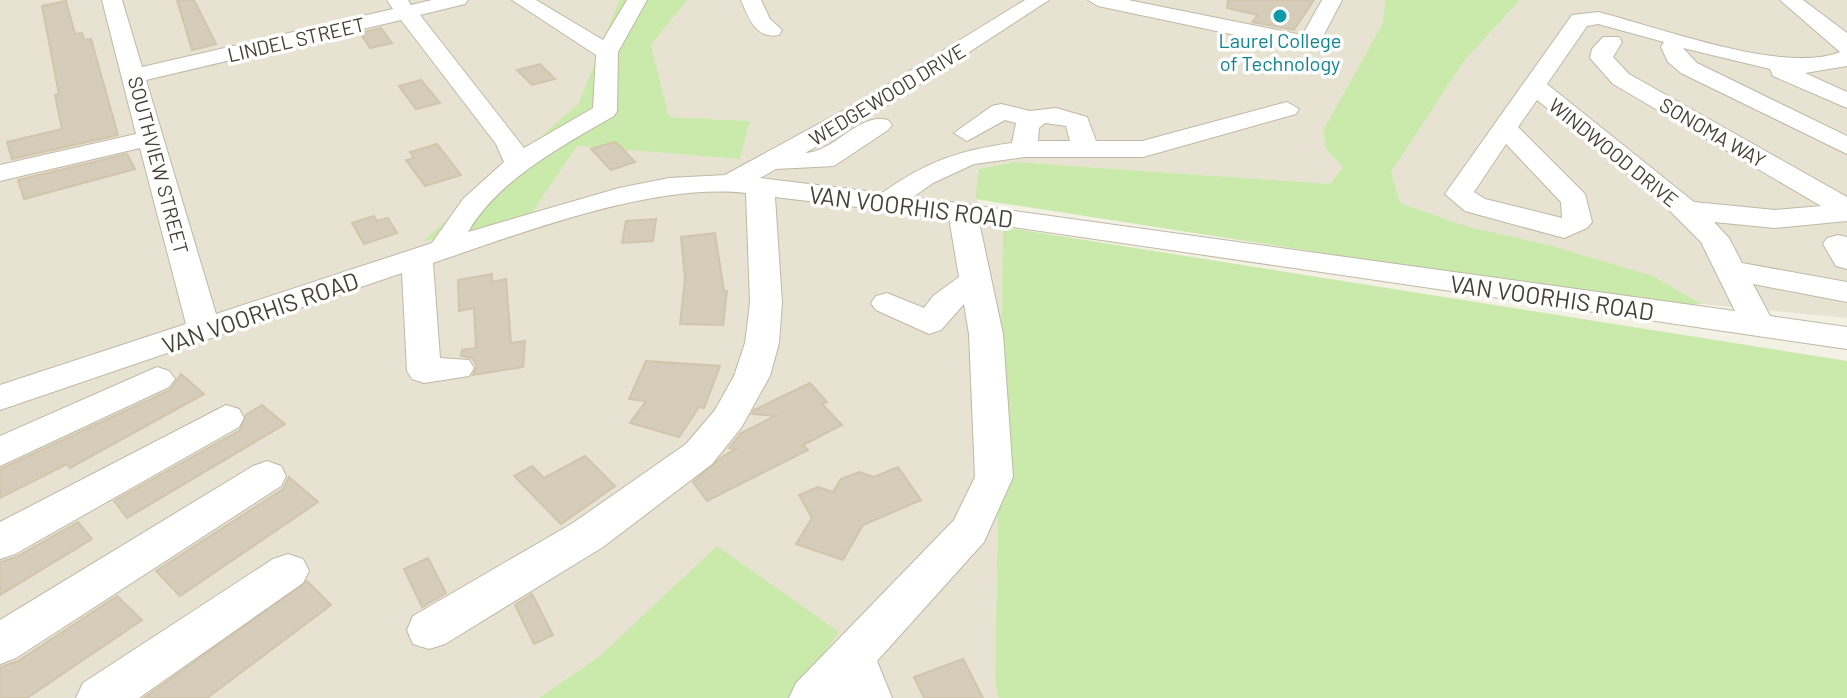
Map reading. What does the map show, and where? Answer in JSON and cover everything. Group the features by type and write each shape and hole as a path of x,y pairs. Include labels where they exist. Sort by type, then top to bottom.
{"street":[{"name":"SOUTHVIEW STREET","path":"112,0 204,330"},
{"name":"LINDEL STREET","path":"135,76 402,6 458,0"},
{"path":"522,0 607,52"},
{"path":"457,368 424,371 431,254 518,164 605,111 607,52 637,0"},
{"path":"751,0 761,22 771,30"},
{"name":"WEDGEWOOD DRIVE","path":"755,178 1038,0"},
{"path":"1098,0 1305,41 1311,39 1332,0"},
{"path":"1790,0 1837,35 1847,47"},
{"path":"402,6 509,143 518,164"},
{"name":"WINDWOOD DRIVE","path":"1760,328 1714,238 1685,210 1534,86 1580,20 1598,18 1752,58 1813,66 1831,65 1847,57"},
{"path":"1677,39 1674,53 1689,68 1847,146"},
{"name":"SONOMA WAY","path":"1611,42 1603,49 1601,58 1621,79 1847,211"},
{"path":"1752,58 1847,101"},
{"path":"1505,128 1534,86"},
{"path":"887,202 923,177 968,157 1025,149 1143,149 1287,109"},
{"path":"967,133 1001,111 1032,119 1055,115 1078,122 1085,148"},
{"path":"1025,149 1026,127 1032,119"},
{"path":"0,173 135,141"},
{"path":"429,630 588,535 699,454 728,419 752,376 762,343 766,303 755,178"},
{"name":"VAN VOORHIS ROAD","path":"0,398 431,254 619,196 669,186 755,178 887,202 1847,338"},
{"name":"WINDWOOD DRIVE","path":"1685,210 1775,219 1847,211"},
{"path":"813,698 860,677 969,531 994,477 986,334 962,211"},
{"path":"1730,270 1847,292"},
{"path":"887,303 929,323 944,303 976,280"},
{"path":"0,452 157,379"},
{"path":"0,542 226,418"},
{"path":"0,644 267,476"},
{"path":"100,698 288,571"}],"shaded area":[{"path":"0,0 619,0 579,103 425,240 523,226 577,146 740,159 750,121 669,117 651,45 687,0 1385,0 1383,23 1324,131 1326,149 1343,167 1330,184 1015,162 979,169 975,199 1003,227 995,682 999,698 791,698 600,656 539,698 0,698"},
{"path":"1520,0 1847,0 1847,318 1702,304 1653,276 1549,245 1469,227 1400,203 1391,172 1464,61"}],"green space":[{"path":"619,0 687,0 651,45 669,117 750,121 740,159 577,146 523,226 423,241 579,103"},
{"path":"1385,0 1520,0 1464,61 1391,172 1400,203 1469,227 1549,245 1653,276 1702,304 1658,305 975,199 979,169 1015,162 1330,184 1343,167 1326,149 1323,131 1383,23"},
{"path":"1003,227 1847,361 1847,698 999,698 995,682"},
{"path":"717,546 839,632 791,698 539,698 600,656"}],"building":[{"path":"177,0 194,0 216,44 192,50"},
{"name":"Laurel College of Technology","path":"1228,0 1314,0 1294,30 1252,22 1258,15 1227,8"},
{"path":"66,1 75,34 82,33 84,40 91,39 118,135 12,159 7,142 62,129 55,95 59,94 42,6"},
{"path":"381,28 392,43 370,48 360,33"},
{"path":"540,64 555,79 532,85 517,70"},
{"path":"421,80 440,103 416,109 399,86"},
{"path":"614,142 635,162 611,170 591,149"},
{"path":"437,144 461,175 425,186 406,160 414,158 410,152"},
{"path":"127,154 135,169 24,199 18,180"},
{"path":"374,216 377,221 388,218 397,233 364,244 352,223"},
{"path":"656,219 653,241 622,243 626,221"},
{"path":"715,233 724,291 727,291 723,325 680,324 685,279 681,237"},
{"path":"492,274 492,282 506,279 511,343 525,341 523,367 473,375 477,366 472,358 461,356 462,350 476,348 474,308 459,311 458,280"},
{"path":"646,361 720,366 704,408 699,407 679,437 630,423 646,401 629,399"},
{"path":"181,374 204,394 70,468 67,464 0,498 0,469 170,390"},
{"path":"810,383 827,402 822,404 842,425 803,445 808,450 707,501 693,482 736,449 729,448 741,433 775,416 752,414 754,410"},
{"path":"262,405 285,424 127,518 114,501 240,430 246,415"},
{"path":"585,456 615,486 561,524 514,476 532,466 544,478"},
{"path":"898,467 921,500 863,525 843,560 796,544 812,518 799,495 818,487 833,492 841,479 859,472 874,477"},
{"path":"289,477 318,502 180,596 156,571 283,489"},
{"path":"78,522 92,539 0,595 0,562 16,557"},
{"path":"428,558 446,593 422,607 404,569"},
{"path":"307,581 331,605 207,698 144,698"},
{"path":"532,594 553,635 534,644 515,605"},
{"path":"117,596 142,620 27,698 0,698 0,667 18,661"},
{"path":"963,659 983,698 924,698 914,677"}],"place":[{"name":"Laurel College of Technology","path":"1280,16"}]}
